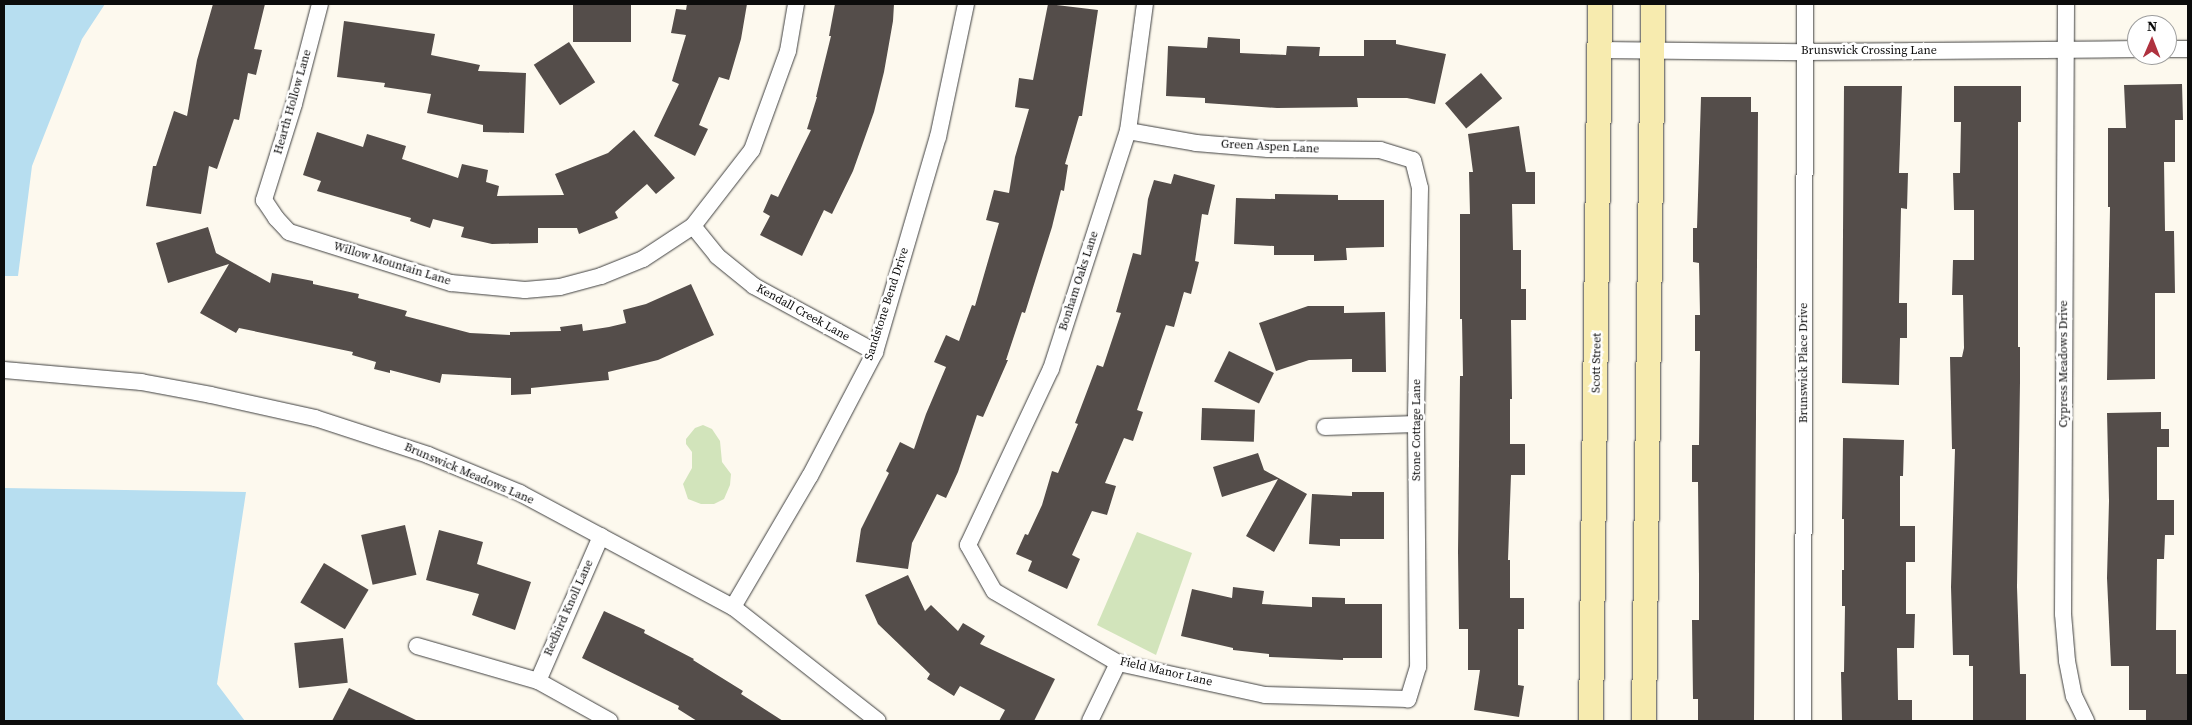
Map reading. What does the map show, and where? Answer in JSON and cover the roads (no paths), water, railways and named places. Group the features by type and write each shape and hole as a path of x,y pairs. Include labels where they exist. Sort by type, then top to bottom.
{"main road":[{"name":"Scott Street","path":"1591,721 1600,4"},
{"path":"1644,721 1653,4"}],"street":[{"name":"Hearth Hollow Lane","path":"264,200 320,4"},
{"name":"Willow Mountain Lane","path":"264,200 288,232 451,283 525,290 560,287 601,276 643,259 693,226 752,150 788,52 796,4"},
{"name":"Sandstone Bend Drive","path":"734,607 810,476 875,352 938,137 966,4"},
{"name":"Bonham Oaks Lane","path":"968,545 1051,370 1128,131 1145,4"},
{"name":"Brunswick Place Drive","path":"1803,721 1805,4"},
{"name":"Cypress Meadows Drive","path":"2066,4 2063,614 2067,661 2074,696 2086,721"},
{"name":"Brunswick Crossing Lane","path":"1600,50 1805,52 2127,49"},
{"name":"Green Aspen Lane","path":"1128,131 1196,143 1259,148 1380,150 1413,160"},
{"name":"Stone Cottage Lane","path":"1408,699 1418,667 1416,424 1420,188 1413,160"},
{"name":"Kendall Creek Lane","path":"693,226 718,256 754,286 875,352"},
{"name":"Brunswick Meadows Lane","path":"4,370 141,382 315,418 438,458 520,493 734,607 878,721"},
{"path":"1325,427 1416,424"},
{"name":"Redbird Knoll Lane","path":"538,680 601,536"},
{"name":"Field Manor Lane","path":"968,545 994,592 1118,662 1265,695 1408,699"},
{"path":"417,646 538,680 610,721"},
{"path":"1090,721 1118,662"}],"water":[{"path":"4,4 105,4 82,39 32,166 18,276 4,276"},
{"path":"4,488 246,492 217,684 245,721 4,721"}]}
